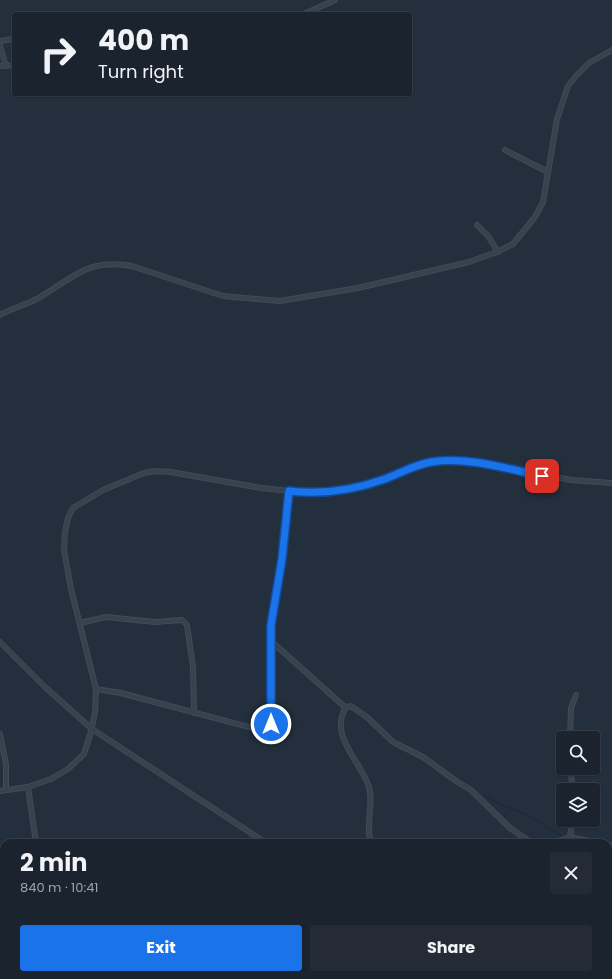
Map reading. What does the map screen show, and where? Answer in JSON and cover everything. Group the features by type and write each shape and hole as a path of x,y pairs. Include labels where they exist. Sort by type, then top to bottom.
{"street":[{"path":"308,12 335,0"},
{"path":"0,41 12,39"},
{"path":"0,46 6,66"},
{"path":"0,315 22,307 84,269 102,264 132,266 223,296 280,301 365,286 469,262 498,252 513,244 535,216 543,202 557,119 568,86 589,63 612,50"},
{"path":"0,66 12,65"},
{"path":"505,150 548,172"},
{"path":"477,225 488,236 498,252"},
{"path":"0,791 28,787 51,779 68,769 84,754 92,729 96,688 66,563 65,532 68,518 73,508 103,490 144,473 155,471 171,472 309,494 345,490 385,479 415,466 447,460 572,480 612,483"},
{"path":"96,688 121,693 271,733 271,625 282,559 289,491"},
{"path":"80,623 106,617 155,622 182,620 187,625 193,667 194,713"},
{"path":"271,641 346,708"},
{"path":"0,642 45,687 92,729 260,839"},
{"path":"570,731 571,708 576,695"},
{"path":"346,708 351,706 356,709 393,742 423,757 471,790 510,828 526,839"},
{"path":"346,708 342,721 342,736 369,789 371,839"},
{"path":"0,734 6,764 6,790"},
{"path":"28,787 35,839"},
{"path":"570,837 571,827"},
{"path":"564,839 570,837 579,839"}],"waterway":[{"path":"485,795 497,803 530,816 563,837"}],"route":[{"path":"271,724 271,625 282,559 289,491 309,494 331,490 345,490 385,479 415,466 447,460 479,464 542,476"}]}
